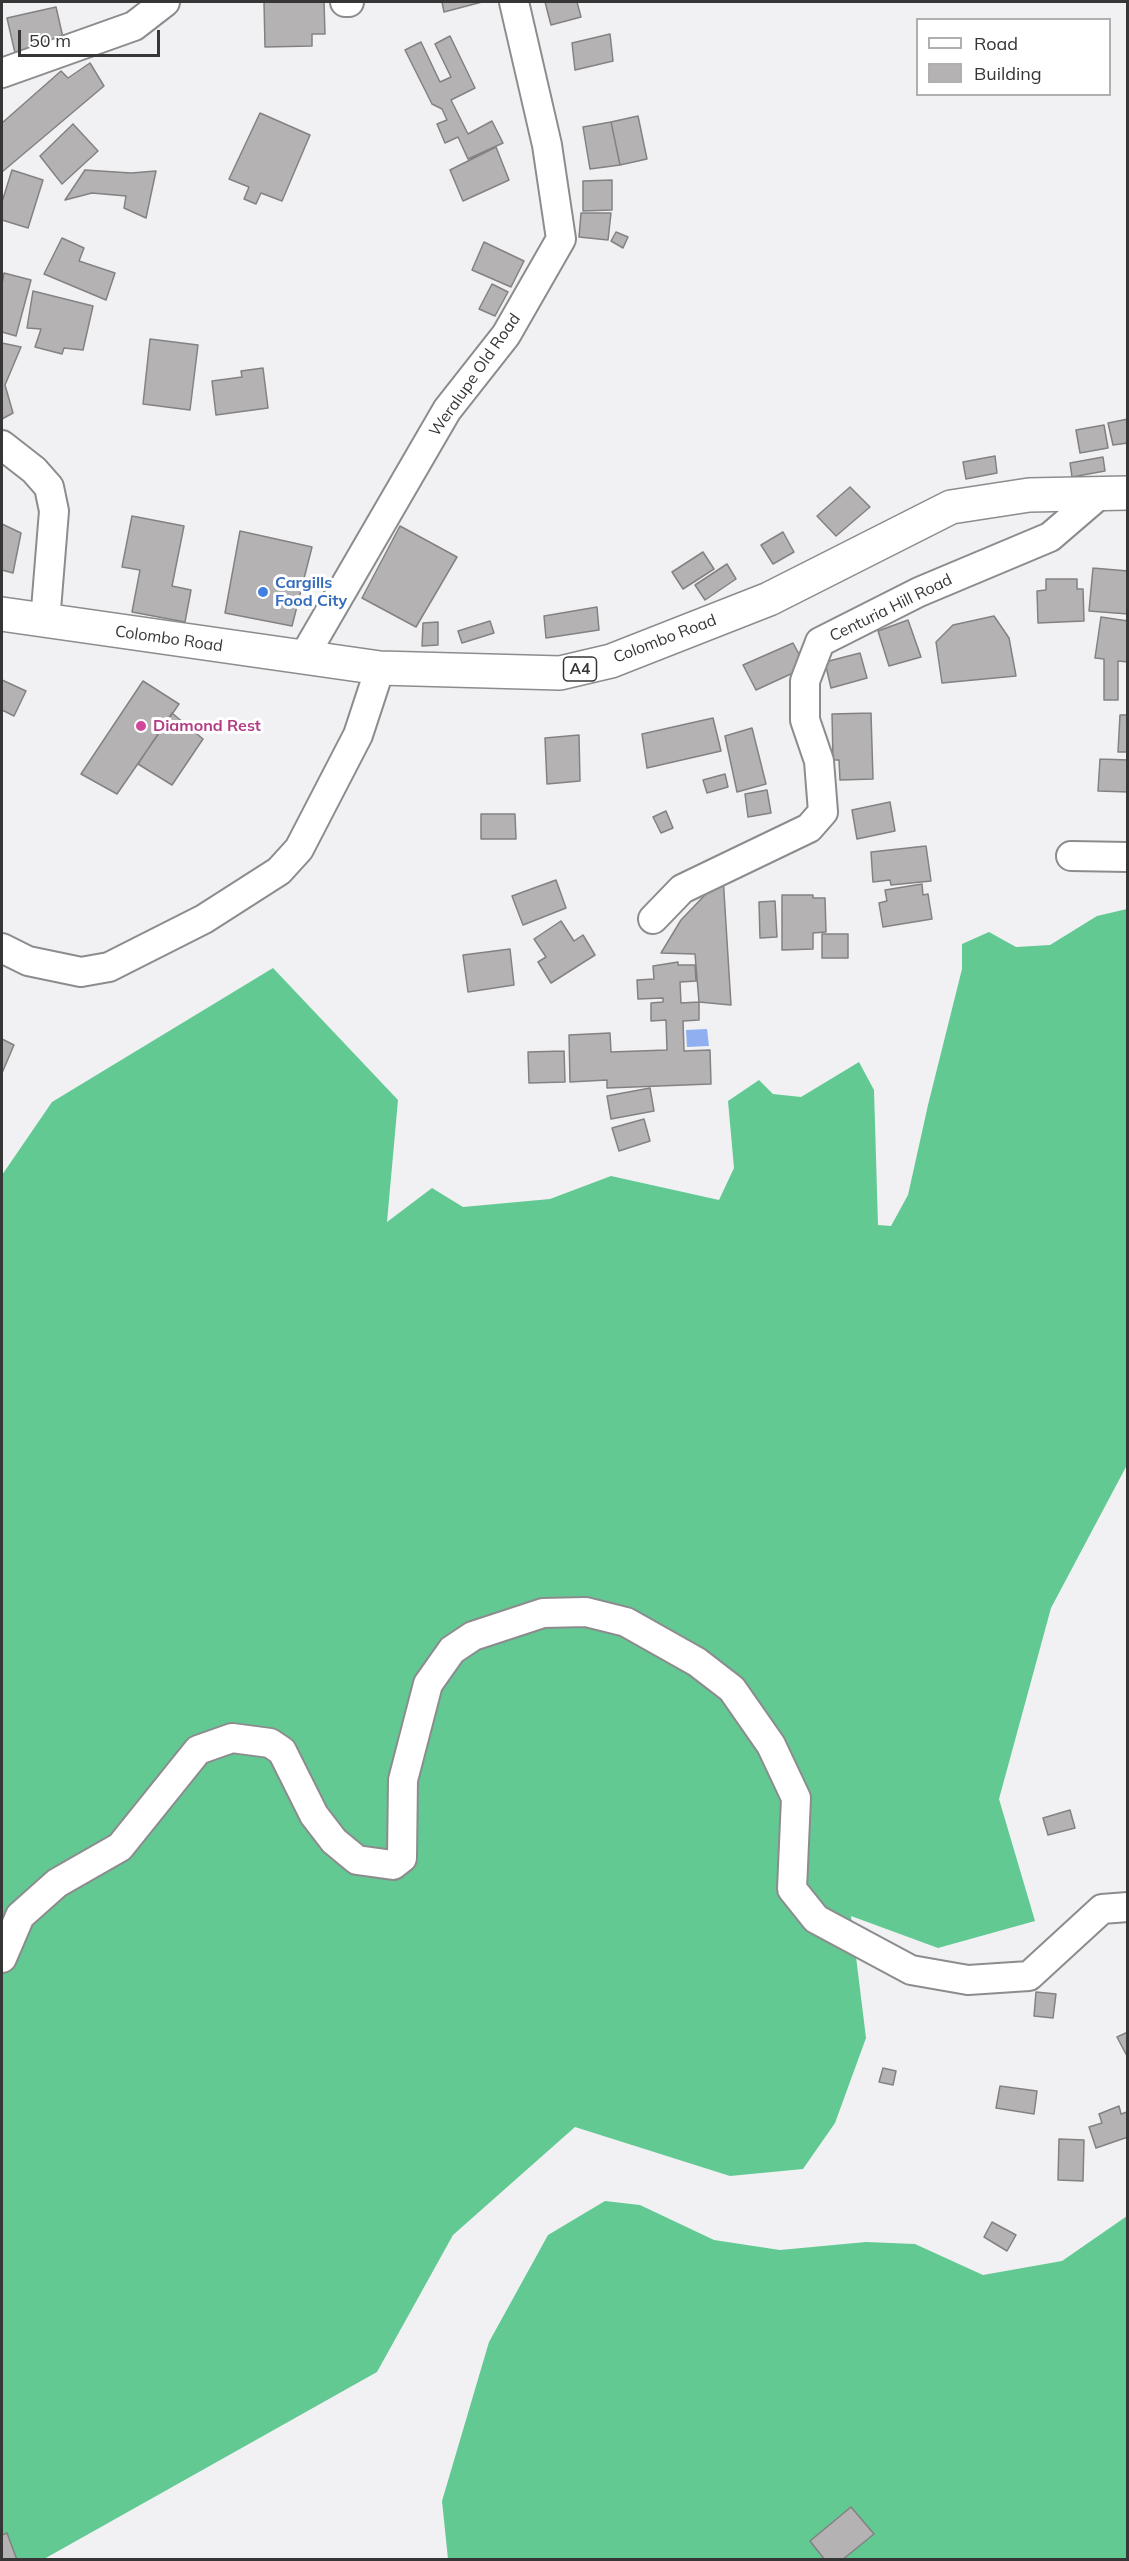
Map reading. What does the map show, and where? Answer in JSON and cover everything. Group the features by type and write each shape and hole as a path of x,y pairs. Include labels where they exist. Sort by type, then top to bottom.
{"highway":[{"name":"Colombo Road","path":"2,614 45,622 380,668 560,674 610,661 769,599 951,507 1029,495 1114,493"}],"street":[{"path":"2,73 134,26 165,2"},
{"name":"Weralupe Old Road","path":"303,658 447,410 506,335 561,239 547,145 514,2"},
{"path":"2,445 34,470 49,487 54,511 45,622"},
{"name":"Centuria Hill Road","path":"653,920 682,889 809,828 823,812 819,761 805,720 805,681 820,642 919,592 1050,537 1114,493"},
{"path":"2,948 28,961 81,972 109,967 204,919 279,871 299,849 358,735 380,668"},
{"path":"1071,855 1128,857"},
{"path":"2,1958 20,1916 57,1883 120,1847 198,1750 232,1738 270,1743 282,1751 314,1815 334,1841 357,1860 393,1865 402,1858 404,1780 428,1684 452,1650 473,1636 543,1613 586,1612 626,1622 698,1662 732,1689 771,1744 796,1798 792,1889 816,1919 910,1970 968,1980 1029,1976 1102,1909 1128,1907"}],"green space":[{"path":"1127,909 1127,1465 1051,1608 999,1799 1035,1921 938,1948 851,1916 866,2038 835,2123 803,2169 730,2176 575,2127 453,2235 377,2372 44,2559 2,2560 2,1175 52,1102 273,968 398,1100 387,1222 432,1188 463,1207 550,1199 611,1176 719,1200 734,1168 728,1101 759,1080 773,1094 801,1097 859,1062 874,1090 878,1225 891,1226 908,1195 962,969 962,944 989,932 1016,947 1050,945 1097,916"},
{"path":"605,2201 640,2205 714,2240 780,2250 866,2242 915,2244 983,2275 1062,2261 1127,2216 1127,2559 448,2559 442,2501 489,2342 548,2235"}],"water":[{"path":"707,1029 709,1046 687,1047 686,1030"}],"building":[{"path":"264,2 324,2 325,34 312,34 312,46 265,47"},
{"path":"442,2 482,2 444,12"},
{"path":"545,2 577,2 581,17 551,25"},
{"path":"56,7 64,42 15,53 7,18"},
{"path":"610,34 613,61 575,70 572,43"},
{"path":"450,36 475,88 451,100 468,134 492,121 503,143 468,159 458,137 445,143 437,124 447,120 442,109 432,104 405,50 421,42 440,82 451,77 435,44"},
{"path":"90,63 104,86 2,172 2,123 61,71 68,78"},
{"path":"260,113 310,135 282,201 261,193 256,204 244,199 249,187 229,179"},
{"path":"638,116 647,159 620,165 611,122"},
{"path":"611,122 620,165 590,169 583,127"},
{"path":"73,124 98,151 62,184 40,156"},
{"path":"496,147 509,180 463,201 450,170"},
{"path":"12,170 43,180 28,228 2,220 2,202"},
{"path":"85,170 131,173 156,171 146,218 124,208 126,196 92,193 65,200"},
{"path":"612,180 612,210 583,211 583,181"},
{"path":"581,213 611,213 608,240 579,237"},
{"path":"616,232 628,237 623,248 611,241"},
{"path":"62,238 84,248 79,261 115,273 106,300 44,274"},
{"path":"484,242 524,261 511,287 472,270"},
{"path":"4,273 31,280 16,336 2,332"},
{"path":"492,284 508,292 495,316 479,309"},
{"path":"33,291 93,306 83,350 64,348 62,354 35,347 41,329 27,328"},
{"path":"150,339 198,345 190,410 143,404"},
{"path":"2,343 21,347 5,385 13,413 2,419"},
{"path":"263,368 268,408 216,415 212,381 242,377 241,371"},
{"path":"1128,419 1128,443 1113,445 1108,423"},
{"path":"1104,425 1108,448 1080,453 1076,430"},
{"path":"995,456 997,473 966,479 963,462"},
{"path":"1103,457 1105,471 1072,477 1070,463"},
{"path":"850,487 870,507 836,536 817,516"},
{"path":"132,516 184,526 172,586 191,590 185,622 132,612 140,570 122,567"},
{"path":"2,524 21,533 13,573 2,570"},
{"path":"400,526 457,557 416,627 362,598"},
{"path":"240,531 312,547 292,626 225,613"},
{"path":"783,532 794,552 773,564 761,545"},
{"path":"703,552 714,569 683,589 672,572"},
{"path":"727,564 736,579 705,600 695,585"},
{"path":"1093,568 1128,571 1128,614 1089,611"},
{"path":"1046,579 1077,579 1077,589 1083,589 1084,621 1038,623 1037,591 1046,590"},
{"path":"597,607 599,630 546,638 544,616"},
{"path":"994,616 1009,638 1016,676 942,683 936,642 953,625"},
{"path":"1101,617 1128,621 1128,662 1118,661 1118,700 1104,700 1104,659 1095,658"},
{"path":"908,620 921,657 889,666 878,631"},
{"path":"490,621 494,633 462,643 458,631"},
{"path":"438,622 438,645 422,646 423,623"},
{"path":"793,643 806,667 756,690 743,665"},
{"path":"860,653 867,678 831,688 825,662"},
{"path":"2,680 26,691 14,716 2,710"},
{"path":"143,681 179,704 117,794 81,774"},
{"path":"172,713 203,739 172,785 138,764"},
{"path":"871,713 873,779 840,780 839,760 833,760 832,714"},
{"path":"1120,715 1128,715 1128,752 1118,752"},
{"path":"713,718 721,751 647,768 642,734"},
{"path":"752,728 766,784 737,792 725,736"},
{"path":"579,735 580,781 547,784 545,738"},
{"path":"1100,759 1128,760 1128,792 1098,791"},
{"path":"725,774 728,787 707,793 703,780"},
{"path":"767,790 771,813 748,817 745,794"},
{"path":"890,802 895,831 857,839 852,810"},
{"path":"666,811 673,828 661,833 653,817"},
{"path":"481,814 515,814 516,839 481,839"},
{"path":"926,846 931,881 891,885 890,880 873,882 871,852"},
{"path":"723,876 731,1005 699,1002 695,954 661,953 681,920"},
{"path":"556,880 566,908 523,925 512,896"},
{"path":"922,884 923,895 928,894 932,919 883,927 879,903 887,901 885,890"},
{"path":"782,895 813,895 813,898 825,898 826,932 813,933 813,949 782,950"},
{"path":"775,901 777,937 760,938 759,902"},
{"path":"561,921 574,941 583,935 595,955 551,983 538,962 546,957 534,939"},
{"path":"822,934 848,934 848,958 822,958"},
{"path":"510,949 514,985 468,992 463,955"},
{"path":"678,962 678,965 695,965 696,981 680,982 681,1003 699,1002 699,1020 683,1021 684,1051 710,1050 711,1084 607,1088 607,1080 570,1082 569,1035 610,1033 611,1052 667,1050 666,1020 651,1021 651,1003 663,1002 663,998 638,999 637,980 654,979 653,966"},
{"path":"2,1039 14,1045 2,1073"},
{"path":"564,1051 565,1082 529,1083 528,1052"},
{"path":"650,1088 654,1111 611,1119 607,1096"},
{"path":"644,1119 650,1141 619,1151 612,1128"},
{"path":"1070,1810 1075,1828 1048,1835 1043,1818"},
{"path":"1036,1992 1056,1994 1053,2018 1034,2016"},
{"path":"1128,2032 1128,2058 1117,2037"},
{"path":"883,2068 896,2071 893,2085 879,2082"},
{"path":"1000,2086 1037,2091 1034,2114 996,2108"},
{"path":"1119,2106 1121,2114 1127,2112 1128,2114 1128,2137 1096,2148 1089,2127 1102,2123 1099,2114"},
{"path":"1059,2139 1084,2140 1083,2181 1058,2180"},
{"path":"992,2222 1016,2235 1007,2251 984,2237"},
{"path":"851,2507 874,2534 842,2560 825,2560 810,2541"},
{"path":"7,2533 17,2560 2,2560 2,2535"}],"place":[{"name":"Cargills Food City","path":"263,592"},
{"name":"Diamond Rest","path":"141,726"}]}
